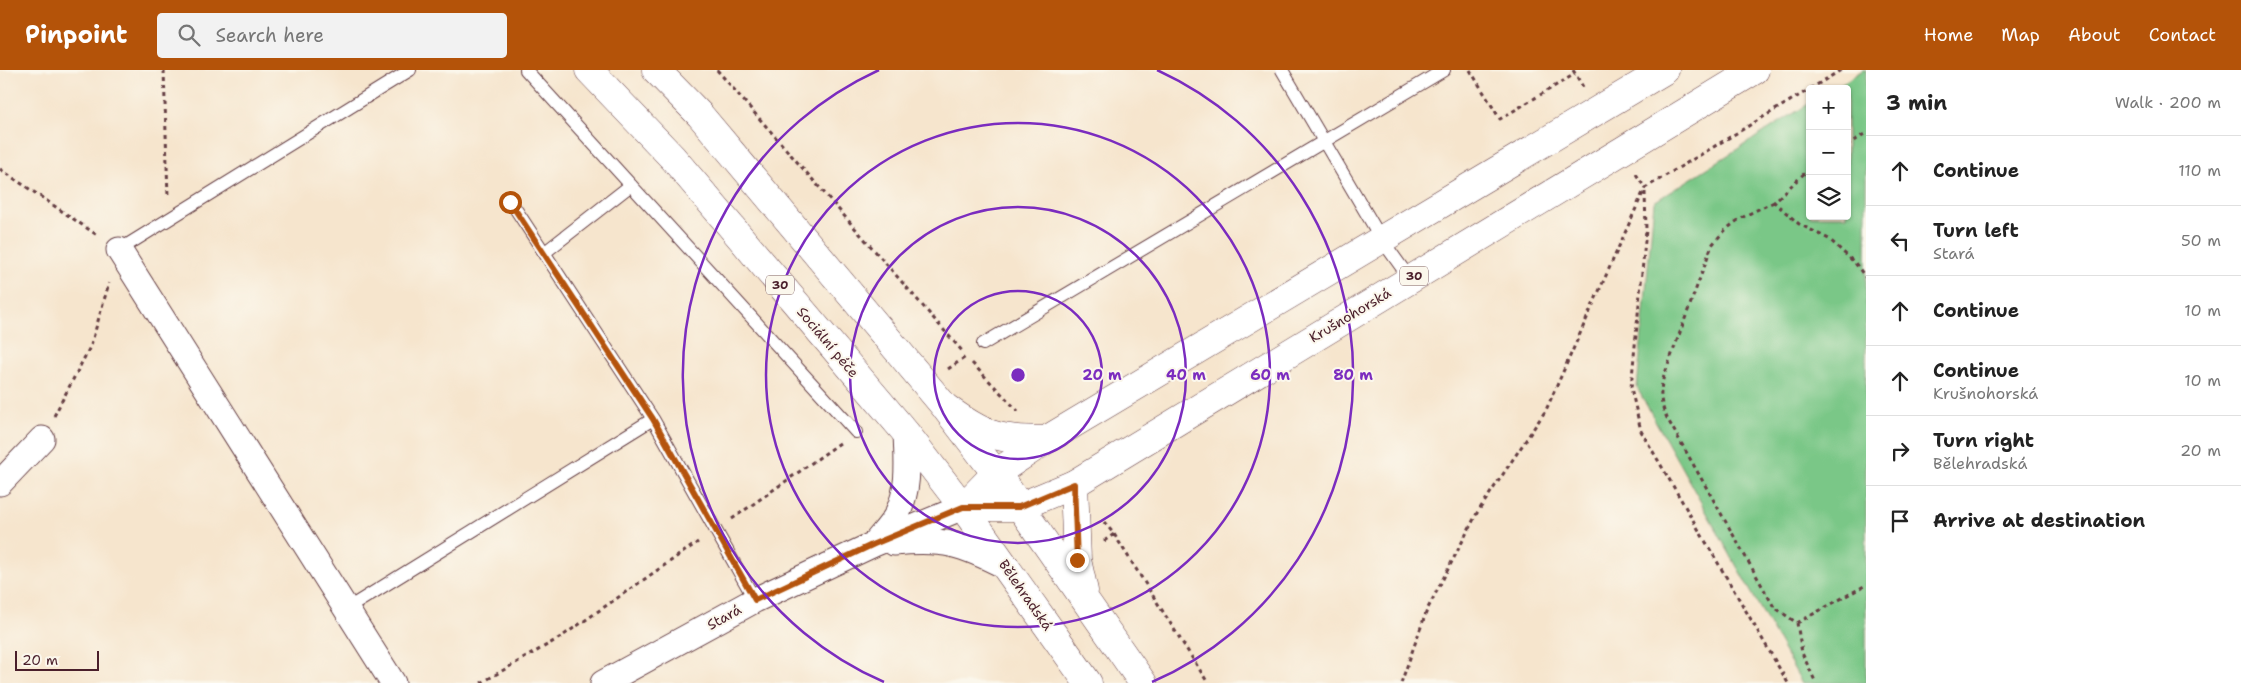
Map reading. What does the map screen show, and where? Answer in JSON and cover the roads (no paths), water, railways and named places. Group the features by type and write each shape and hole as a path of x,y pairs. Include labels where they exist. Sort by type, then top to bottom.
{"main road":[{"name":"Sociální péče","path":"589,70 673,158 906,433 963,507"},
{"path":"656,70 700,115 945,407 1007,489 1143,683"},
{"name":"30","path":"963,507 1007,489 1046,440 1664,70"},
{"name":"Krušnohorská","path":"1007,489 1074,484 1755,70"},
{"path":"945,407 975,429 996,437 1046,440"},
{"path":"1074,484 1077,560 1087,602"},
{"name":"30","path":"963,507 1007,489"},
{"name":"Bělehradská","path":"963,507 1088,683"}],"street":[{"path":"119,250 345,610 393,683"},
{"name":"Stará","path":"874,544 897,516 904,497 907,475 906,433"},
{"path":"0,484 42,439"},
{"name":"Stará","path":"603,683 755,600 874,544 963,507"},
{"name":"Stará","path":"874,544 912,541 944,542 974,550 1007,567"}],"lane":[{"path":"119,250 410,70"},
{"path":"526,70 856,432"},
{"path":"1282,70 1382,240 1410,278"},
{"path":"983,344 1444,70"},
{"path":"544,253 632,185"},
{"path":"510,202 653,419 755,600"},
{"path":"345,610 653,419"}]}
